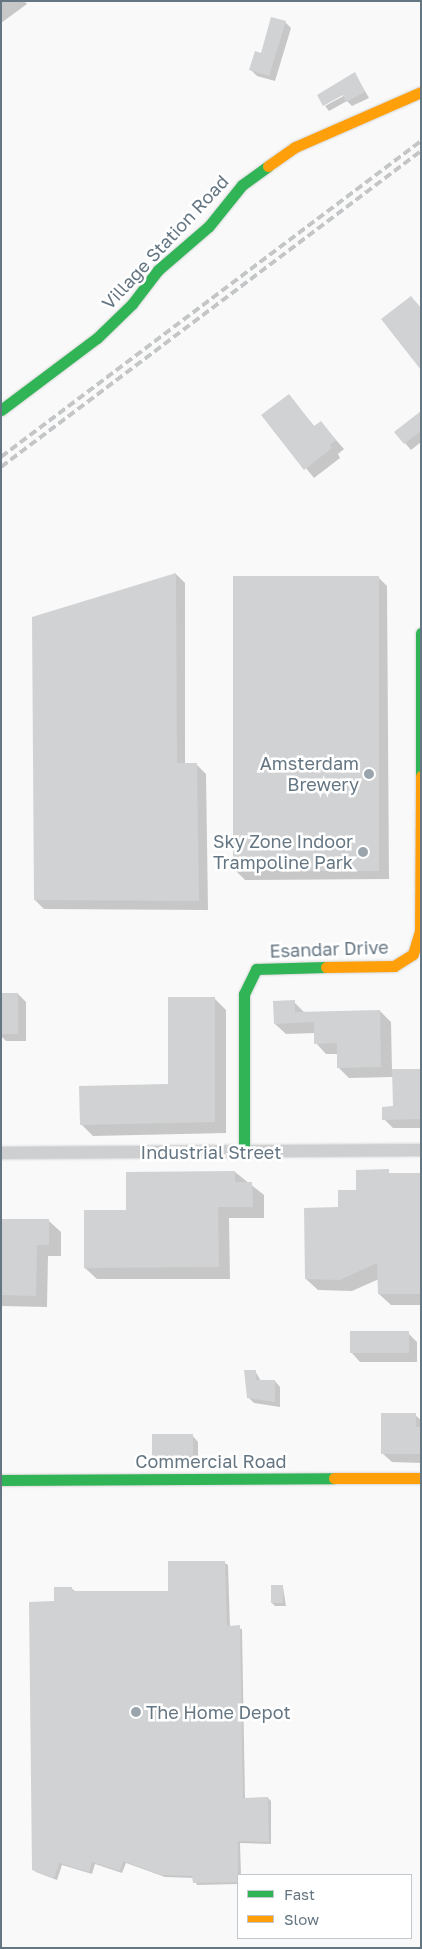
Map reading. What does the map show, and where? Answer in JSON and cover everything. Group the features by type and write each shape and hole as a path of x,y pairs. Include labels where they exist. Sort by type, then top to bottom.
{"street":[{"name":"Village Station Road","path":"1,410 98,338 132,304 158,270 208,226 242,185 295,147 421,92"},
{"name":"Esandar Drive","path":"244,1151 244,994 256,969 394,966 413,954 420,931 421,633"},
{"name":"Industrial Street","path":"1,1153 421,1150"},
{"name":"Commercial Road","path":"1,1480 421,1478"}],"building":[{"path":"271,17 286,21 269,76 249,70 255,51 261,53"},
{"path":"355,72 365,92 346,102 343,95 323,106 317,95"},
{"path":"411,296 421,308 421,370 381,319"},
{"path":"289,394 314,426 321,421 336,440 330,445 332,448 304,470 261,415"},
{"path":"421,411 421,431 404,444 394,432"},
{"path":"176,573 177,763 197,763 199,901 34,900 32,617"},
{"path":"233,576 379,576 379,871 233,871"},
{"path":"1,993 18,993 18,1034 1,1034"},
{"path":"168,997 215,997 215,1122 80,1125 79,1086 168,1084"},
{"path":"295,1000 295,1012 380,1010 381,1067 337,1068 337,1043 314,1044 314,1022 274,1024 273,1001"},
{"path":"392,1069 421,1069 421,1119 382,1120 382,1107 393,1106"},
{"path":"389,1169 389,1173 421,1173 421,1294 378,1294 377,1263 340,1280 305,1279 304,1208 338,1207 338,1190 356,1190 356,1170"},
{"path":"235,1171 235,1182 252,1182 253,1207 218,1207 219,1267 84,1268 84,1210 126,1210 126,1172"},
{"path":"1,1219 49,1219 49,1245 37,1245 36,1296 1,1295"},
{"path":"350,1331 409,1331 409,1353 350,1353"},
{"path":"244,1370 256,1370 256,1380 275,1380 275,1402 247,1398"},
{"path":"381,1413 416,1413 416,1427 421,1427 421,1454 381,1454"},
{"path":"152,1434 193,1434 193,1456 152,1456"},
{"name":"The Home Depot","path":"168,1561 225,1561 227,1626 240,1625 243,1798 268,1797 269,1842 238,1841 237,1882 193,1883 192,1876 161,1875 123,1861 120,1871 92,1862 89,1872 59,1863 54,1878 32,1870 29,1602 54,1601 54,1587 72,1587 72,1591 168,1591"},
{"path":"271,1585 283,1585 283,1603 271,1603"}],"railway":[{"path":"1,457 421,141"},
{"path":"1,467 421,151"}],"traffic: fast":[{"path":"1,410 97,338 132,304 158,270 209,226 242,185 268,166"},
{"path":"421,633 421,776"},
{"path":"244,1151 244,994 256,969 326,967"},
{"path":"1,1480 334,1478"}],"traffic: slow":[{"path":"268,166 295,147 421,92"},
{"path":"326,967 394,966 413,954 420,931 421,776"},
{"path":"334,1478 421,1478"}],"place":[{"name":"Amsterdam Brewery","path":"369,774"},
{"name":"Sky Zone Indoor Trampoline Park","path":"363,852"},
{"name":"The Home Depot","path":"136,1712"}]}
